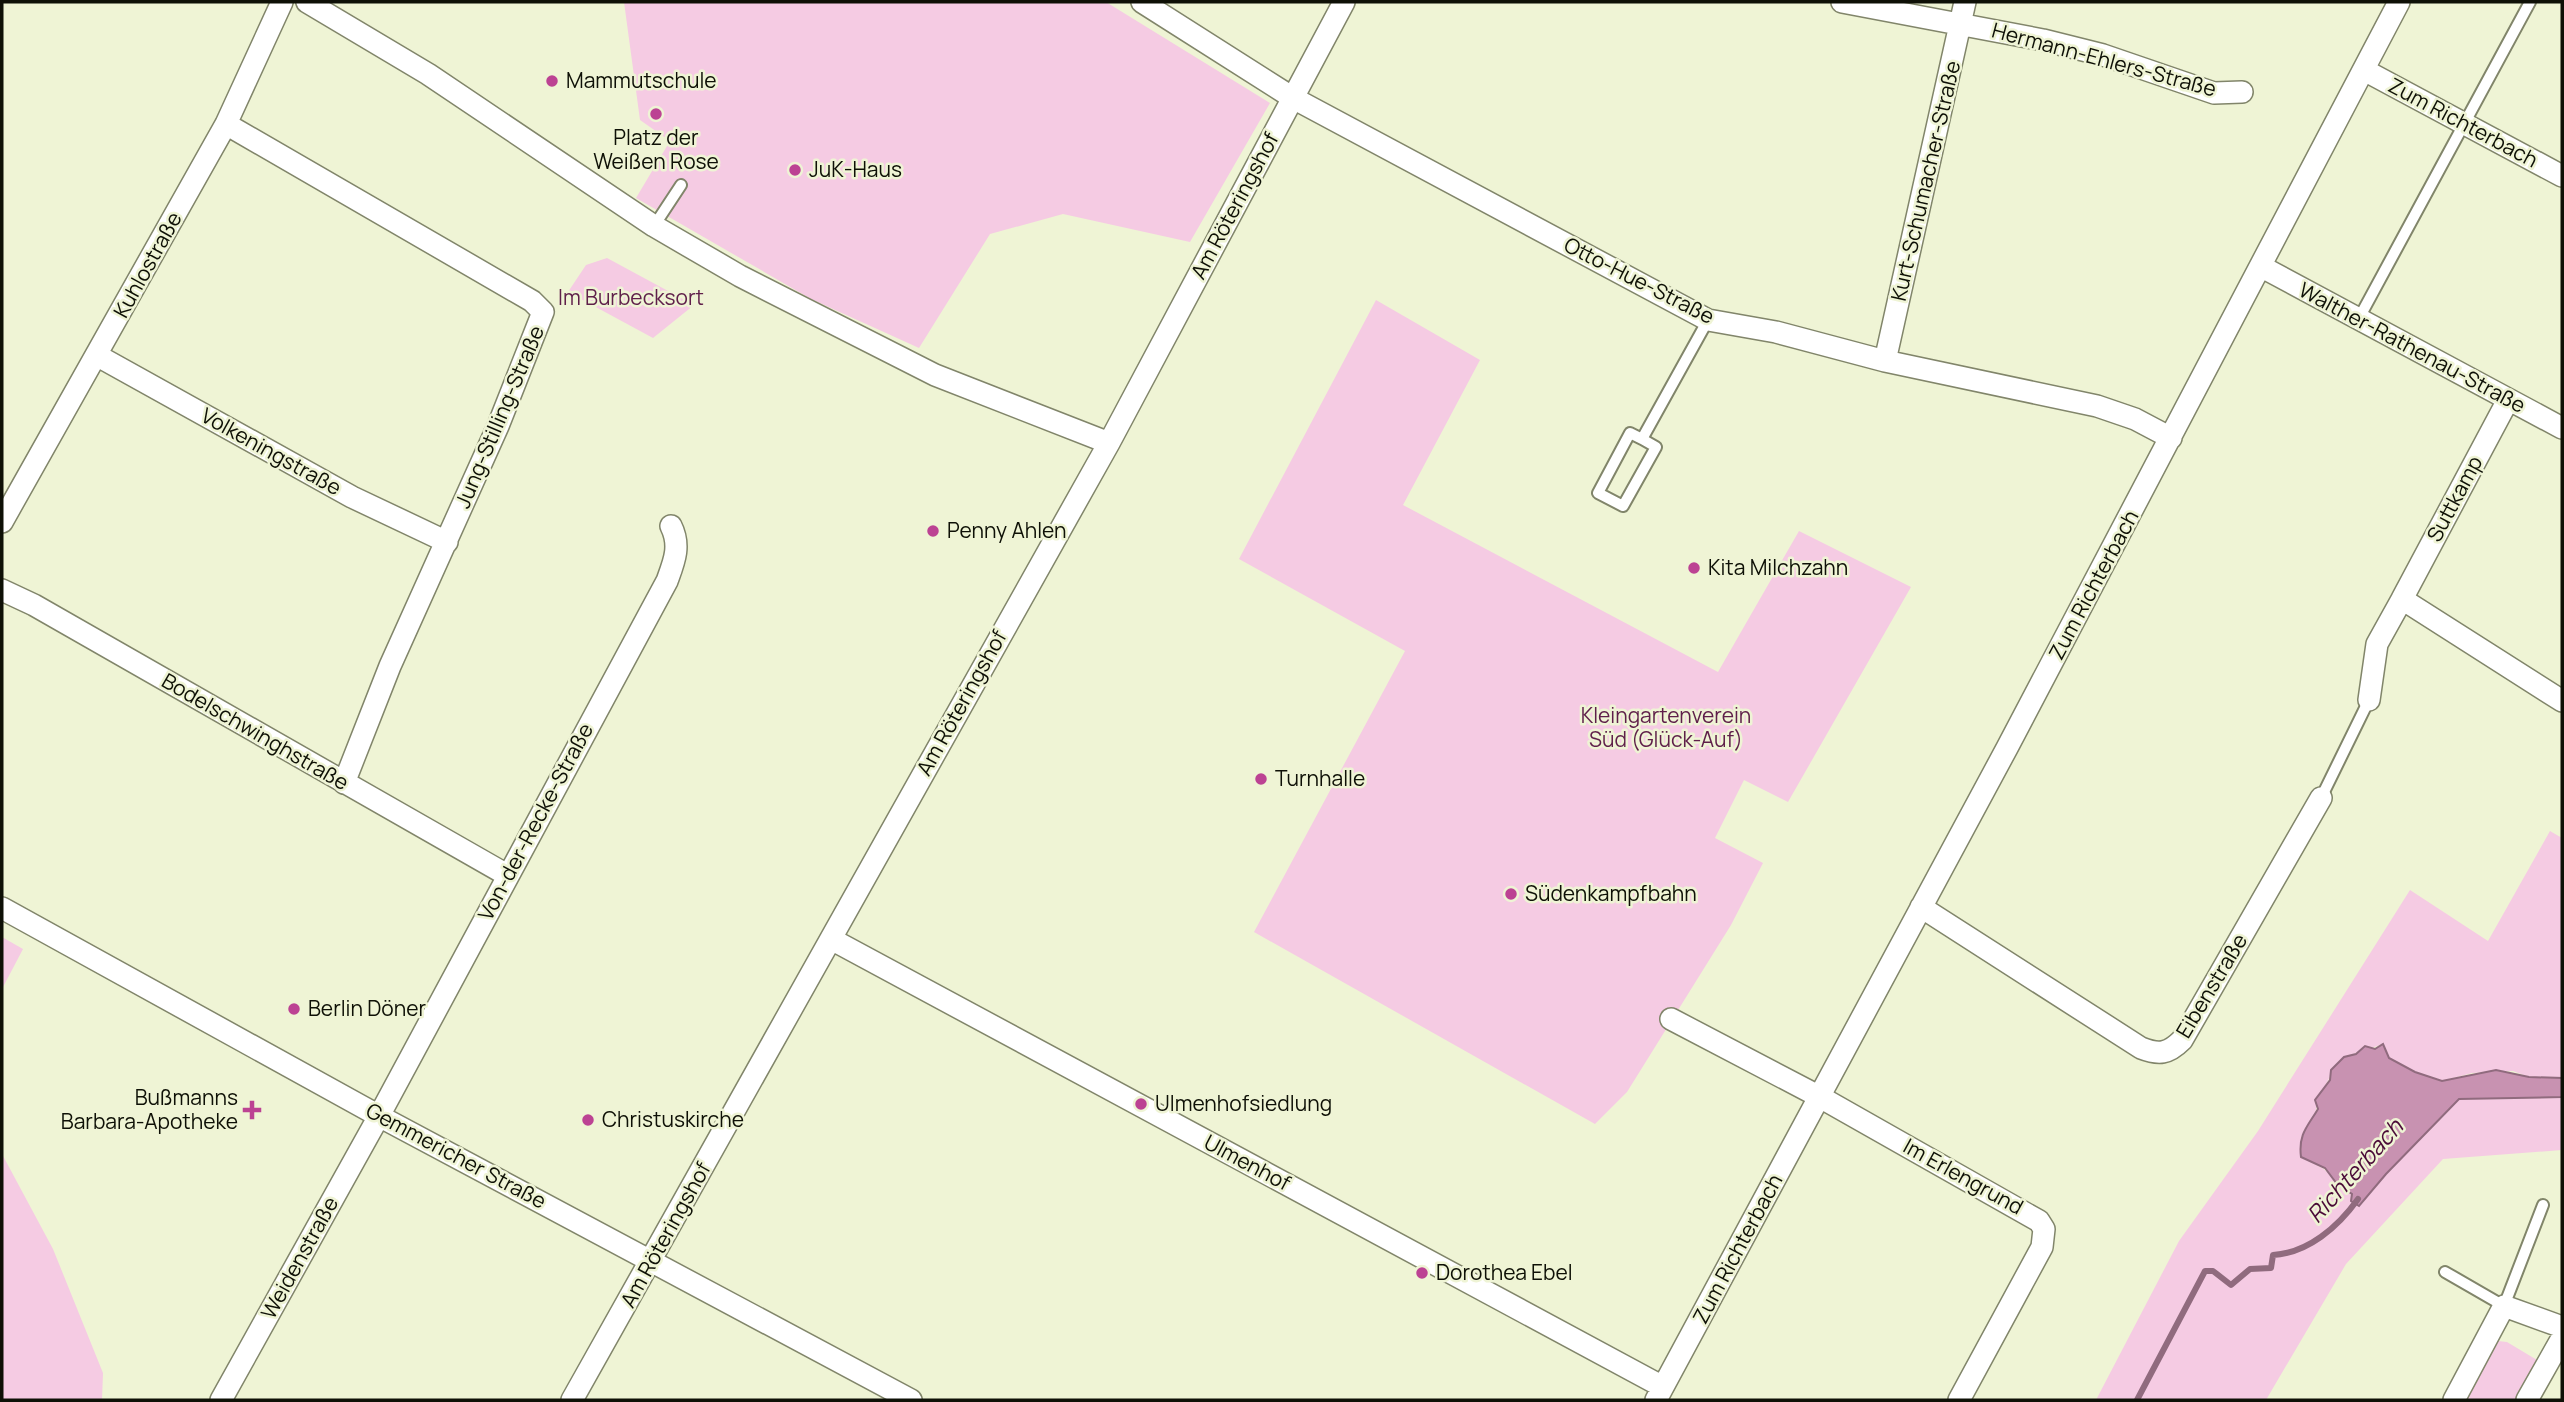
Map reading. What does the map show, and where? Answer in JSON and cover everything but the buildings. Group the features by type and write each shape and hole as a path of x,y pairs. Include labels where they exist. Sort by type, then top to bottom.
{"street":[{"name":"Kuhlostraße","path":"2,522 226,124 282,2"},
{"path":"307,2 428,74 654,226 786,301 935,375 1109,443"},
{"name":"Otto-Hue-Straße","path":"1142,2 1293,98 1708,320 1776,332 1885,361 2097,406 2135,419 2171,438"},
{"name":"Am Röteringshof","path":"572,1400 1109,443 1344,2"},
{"name":"Hermann-Ehlers-Straße","path":"1842,2 1961,23 2103,55 2214,93 2242,92"},
{"name":"Kurt-Schumacher-Straße","path":"1885,361 1965,2"},
{"name":"Zum Richterbach","path":"1659,1394 1922,907 2262,267 2399,2"},
{"name":"Zum Richterbach","path":"2364,70 2562,176"},
{"name":"Jung-Stilling-Straße","path":"226,124 540,307 543,317 447,542 390,666 344,783"},
{"name":"Walther-Rathenau-Straße","path":"2262,267 2562,428"},
{"name":"Volkeningstraße","path":"97,356 352,497 447,542"},
{"name":"Suttkamp","path":"2369,700 2376,644 2508,400"},
{"name":"Von-der-Recke-Straße","path":"379,1116 667,581 677,555 676,536 671,526"},
{"name":"Bodelschwinghstraße","path":"2,590 34,605 508,875"},
{"path":"2402,599 2560,695"},
{"name":"Eibenstraße","path":"1922,907 2141,1048 2162,1054 2173,1049 2182,1040 2321,798"},
{"name":"Gemmericher Straße","path":"2,908 379,1116 911,1400"},
{"name":"Ulmenhof","path":"831,939 1659,1394"},
{"path":"1671,1019 1820,1097"},
{"name":"Im Erlengrund","path":"1820,1097 2033,1216 2044,1229 2042,1247 1959,1400"},
{"name":"Weidenstraße","path":"221,1400 379,1116"},
{"path":"2454,1400 2504,1306 2562,1326"},
{"path":"2527,1400 2562,1338"}],"lane":[{"path":"2358,320 2529,2"},
{"path":"654,226 681,185"},
{"path":"1642,439 1708,320"},
{"path":"1630,433 1642,439 1656,447 1623,506 1598,493 1630,433"},
{"name":"Eibenstraße","path":"2321,798 2369,700"},
{"path":"2445,1272 2504,1306 2543,1205"}],"green space":[{"path":"624,2 1106,2 1270,103 1190,242 1063,214 990,234 919,348 811,299 636,198 670,141 640,120"},
{"name":"Im Burbecksort","path":"607,258 694,305 653,338 568,292 586,265"},
{"name":"Kleingartenverein Süd (Glück-Auf)","path":"1376,300 1480,360 1403,505 1718,672 1799,531 1911,587 1788,802 1744,780 1715,838 1763,863 1731,925 1627,1092 1595,1124 1254,932 1405,651 1239,559"},
{"path":"2550,831 2562,838 2562,1078 2529,1077 2513,1071 2472,1073 2442,1081 2415,1072 2389,1058 2383,1044 2344,1057 2331,1070 2318,1100 2315,1132 2318,1166 2349,1191 2352,1194 2351,1201 2359,1206 2386,1174 2459,1099 2562,1097 2562,1150 2443,1159 2346,1264 2266,1400 2096,1400 2179,1241 2258,1131 2410,890 2488,941"},
{"path":"2,937 23,949 2,989"},
{"path":"2,1154 53,1249 103,1373 102,1400 2,1400"},
{"path":"2498,1341 2507,1342 2537,1360 2518,1400 2465,1400"}],"water":[{"path":"2383,1044 2389,1058 2415,1072 2442,1081 2496,1070 2529,1077 2562,1078 2562,1097 2459,1099 2386,1174 2359,1206 2351,1201 2352,1194 2337,1184 2325,1168 2301,1157 2301,1142 2318,1109 2315,1100 2330,1080 2331,1070 2344,1057 2356,1054 2365,1046 2375,1049"}],"waterway":[{"name":"Richterbach","path":"2137,1400 2205,1271 2213,1271 2231,1285 2250,1269 2271,1268 2273,1255 2298,1249 2321,1237 2358,1199"}],"place":[{"name":"Mammutschule","path":"552,81"},
{"name":"Platz der Weißen Rose","path":"656,114"},
{"name":"JuK-Haus","path":"795,170"},
{"name":"Penny Ahlen","path":"933,531"},
{"name":"Kita Milchzahn","path":"1694,568"},
{"name":"Turnhalle","path":"1261,779"},
{"name":"Südenkampfbahn","path":"1511,894"},
{"name":"Berlin Döner","path":"294,1009"},
{"name":"Ulmenhofsiedlung","path":"1141,1104"},
{"name":"Bußmanns Barbara-Apotheke","path":"252,1110"},
{"name":"Christuskirche","path":"588,1120"},
{"name":"Dorothea Ebel","path":"1422,1273"}]}
